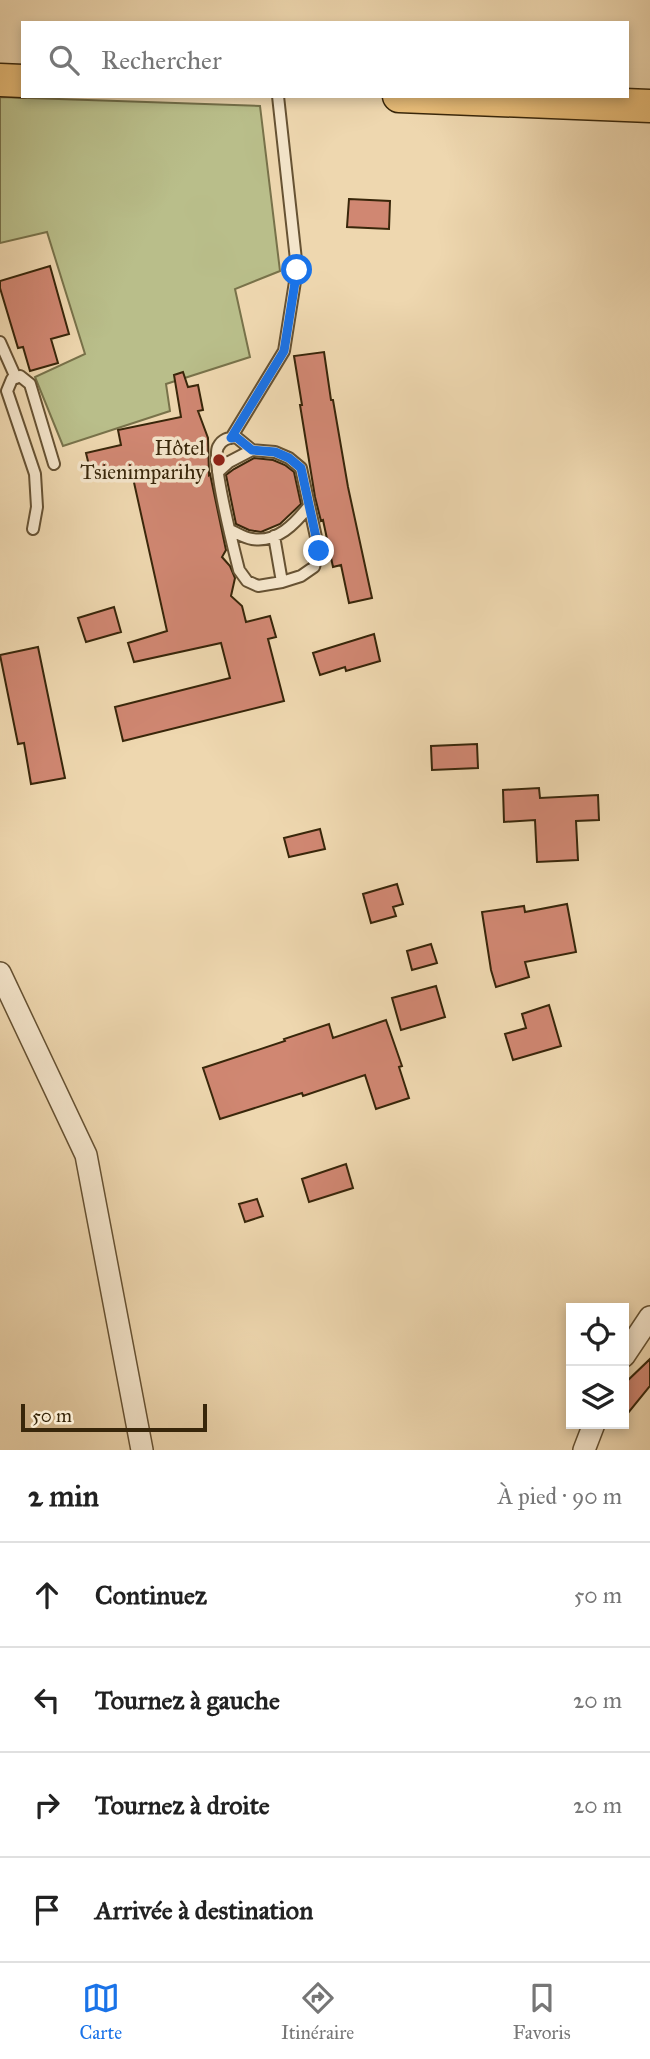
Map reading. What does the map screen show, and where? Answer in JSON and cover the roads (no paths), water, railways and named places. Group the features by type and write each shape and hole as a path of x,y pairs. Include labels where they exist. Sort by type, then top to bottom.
{"main road":[{"path":"0,80 21,81"},
{"path":"449,98 650,106"}],"street":[{"path":"0,974 86,1155 142,1450"},
{"path":"629,1348 650,1317"},
{"path":"586,1449 592,1429"}],"lane":[{"path":"231,438 284,351 297,270 278,98"},
{"path":"0,342 16,378"},
{"path":"33,529 37,507 35,474 7,391 12,379 20,376 30,384 54,464"},
{"path":"218,472 229,462 252,450 275,452 289,458 301,468 319,551 314,567 302,576 258,586 247,581 239,570 218,472 216,455 219,445 226,438 236,437 252,450"},
{"path":"230,530 250,539 274,536 295,523 309,506"},
{"path":"274,536 282,582"}],"place":[{"name":"Hôtel Tsienimparihy","path":"219,460"}]}
